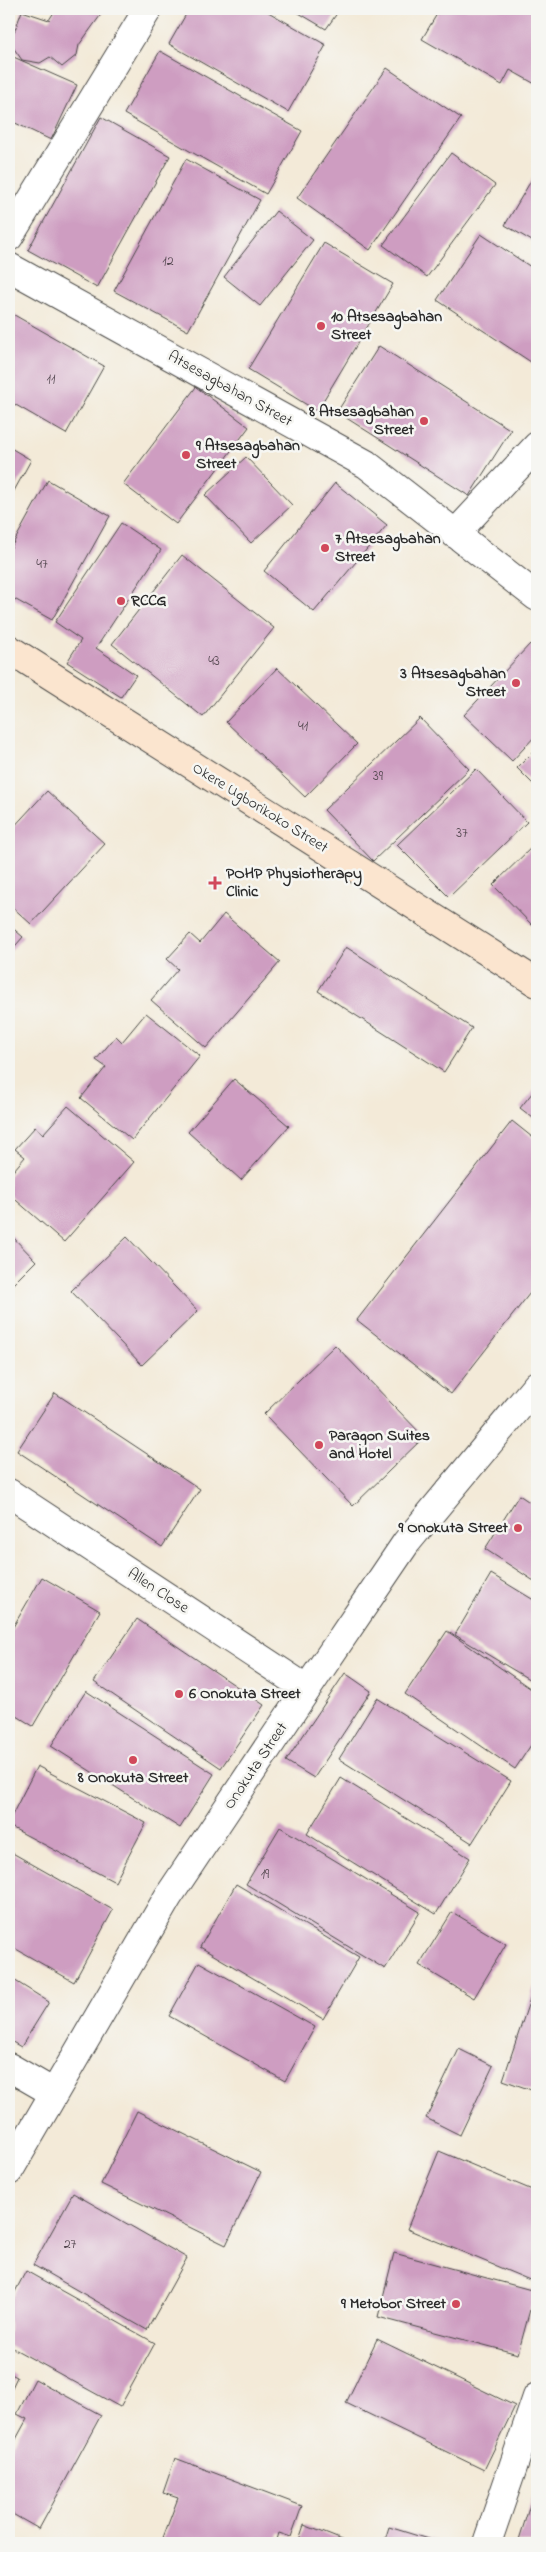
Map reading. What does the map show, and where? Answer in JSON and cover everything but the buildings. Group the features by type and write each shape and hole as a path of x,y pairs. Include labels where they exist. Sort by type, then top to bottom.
{"street":[{"path":"9,236 148,9"},
{"name":"Atsesagbahan Street","path":"9,267 366,464 537,597"},
{"path":"456,534 537,446"},
{"name":"Okere Ugborikoko Street","path":"9,649 537,983"},
{"name":"Onokuta Street","path":"9,2170 168,1897 406,1543 537,1385"},
{"name":"Allen Close","path":"9,1493 308,1689"},
{"path":"9,2067 54,2093"},
{"path":"486,2543 537,2397"}],"place":[{"name":"10 Atsesagbahan Street","path":"321,326"},
{"name":"8 Atsesagbahan Street","path":"424,421"},
{"name":"9 Atsesagbahan Street","path":"186,455"},
{"name":"7 Atsesagbahan Street","path":"325,548"},
{"name":"RCCG","path":"121,601"},
{"name":"3 Atsesagbahan Street","path":"516,683"},
{"name":"POHP Physiotherapy Clinic","path":"215,883"},
{"name":"Paragon Suites and Hotel","path":"319,1445"},
{"name":"9 Onokuta Street","path":"518,1528"},
{"name":"6 Onokuta Street","path":"179,1694"},
{"name":"8 Onokuta Street","path":"133,1760"},
{"name":"9 Metobor Street","path":"456,2304"}]}
